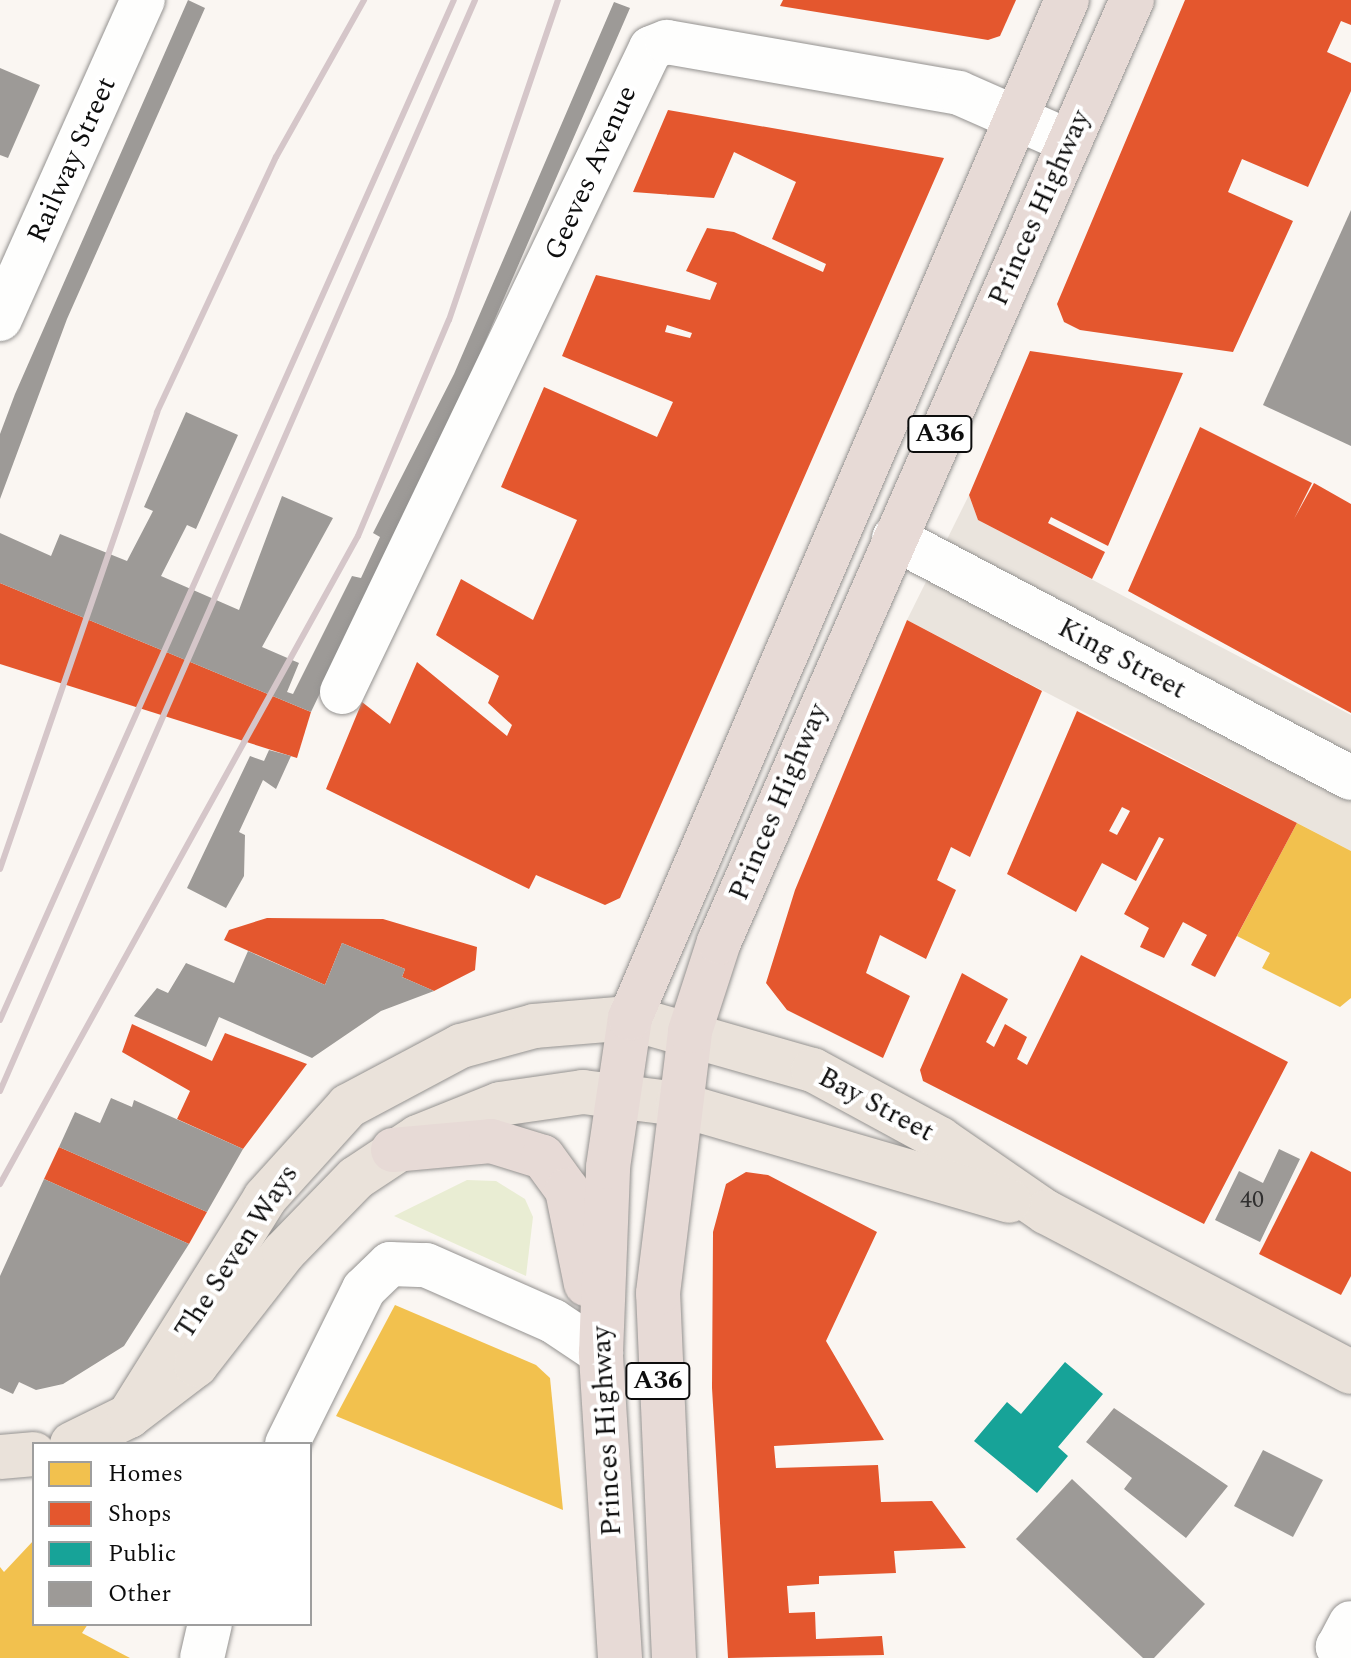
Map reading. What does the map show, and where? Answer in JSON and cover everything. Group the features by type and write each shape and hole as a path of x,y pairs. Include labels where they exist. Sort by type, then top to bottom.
{"highway":[{"name":"Princes Highway","path":"620,1658 601,1353 617,1093 630,1018 1067,0"},
{"name":"Princes Highway","path":"674,1658 658,1336 661,1230 690,1031 715,952 1132,0"},
{"path":"393,1150 507,1143 558,1171 601,1353"}],"main road":[{"name":"The Seven Ways","path":"129,1416 265,1198 348,1106 461,1046 534,1026 630,1018 690,1031"},
{"name":"Bay Street","path":"690,1031 813,1070 868,1098 1046,1212 1351,1372"},
{"name":"The Seven Ways","path":"76,1442 129,1416 196,1365 316,1216 393,1150 500,1104 617,1093"},
{"name":"Bay Street","path":"617,1093 678,1104 1046,1212"},
{"path":"0,1457 32,1454"}],"street":[{"name":"Railway Street","path":"0,319 143,0"},
{"name":"Geeves Avenue","path":"342,692 651,48 667,42 959,93 1070,142"},
{"name":"King Street","path":"894,538 1351,778"},
{"path":"288,1442 364,1289 390,1264 426,1265 553,1321 601,1353"},
{"path":"1349,1658 1338,1647 1351,1623"},
{"path":"202,1658 210,1626"}],"green space":[{"path":"467,1180 496,1181 525,1199 533,1217 526,1276 394,1216"}],"shaded area":[{"path":"969,495 978,520 1351,715 1351,851 907,620"}],"building: Homes":[{"path":"1297,823 1351,851 1351,998 1340,1007 1262,968 1270,953 1237,936"},
{"path":"395,1305 536,1365 550,1378 563,1510 336,1416"},
{"path":"32,1542 32,1626 87,1626 82,1633 130,1658 0,1658 0,1567 4,1572"}],"building: Shops":[{"path":"783,0 1016,0 1000,36 988,40 780,6"},
{"path":"1185,0 1351,0 1351,25 1341,21 1327,52 1351,63 1351,91 1308,187 1242,159 1228,192 1293,221 1233,352 1080,330 1064,322 1057,304"},
{"path":"668,110 944,158 620,898 605,905 536,875 529,889 326,789 362,702 390,724 417,662 507,736 512,725 488,703 499,676 436,635 461,579 533,620 577,520 501,487 544,387 657,437 673,402 562,356 596,275 710,300 717,283 686,271 707,228 734,232 823,272 826,264 772,239 796,182 734,152 714,198 633,192","holes":["667,325 692,333 690,338 665,332"]},
{"path":"1030,351 1183,373 1108,546 1051,517 1048,523 1105,552 1092,579 978,520 969,495"},
{"path":"1200,427 1312,483 1294,519 1314,483 1351,504 1351,713 1128,591"},
{"path":"0,583 311,712 297,758 0,664"},
{"path":"907,620 1042,691 970,857 951,847 937,880 956,890 926,959 880,935 866,973 910,996 883,1058 787,1010 766,983 795,890"},
{"path":"1077,711 1297,823 1215,977 1191,965 1207,935 1183,922 1164,958 1140,947 1149,928 1124,914 1164,839 1159,837 1136,881 1102,863 1076,912 1007,874","holes":["1122,807 1130,811 1117,835 1109,831"]},
{"path":"267,918 383,919 477,947 475,970 434,991 402,977 405,969 342,943 325,985 224,940 229,930"},
{"path":"1081,955 1288,1062 1204,1224 923,1081 920,1070 962,973 1008,999 986,1042 994,1047 1005,1024 1027,1037 1017,1059 1027,1065"},
{"path":"132,1024 212,1061 225,1033 307,1064 243,1149 177,1119 190,1091 122,1052"},
{"path":"59,1147 207,1212 189,1244 44,1179"},
{"path":"1311,1151 1351,1172 1351,1276 1341,1295 1259,1254"},
{"path":"746,1172 768,1175 877,1232 826,1341 884,1440 774,1446 776,1468 878,1465 881,1502 932,1501 966,1548 894,1551 896,1573 819,1576 819,1584 787,1586 789,1613 815,1612 816,1639 882,1636 884,1655 728,1658 712,1388 713,1232 726,1184"}],"building: Public":[{"path":"1065,1362 1103,1394 1058,1447 1068,1456 1037,1493 974,1441 1007,1402 1021,1414"}],"building: Other":[{"path":"188,0 205,8 67,319 0,499 0,434 15,394"},
{"path":"614,2 630,8 458,404 311,712 0,583 0,533 51,556 60,534 127,561 153,511 144,507 186,412 238,435 196,529 187,525 161,576 239,610 282,496 333,518 262,647 299,663 287,692 293,694 352,576 361,578 380,537 373,533 454,374"},
{"path":"0,68 40,85 8,158 0,155"},
{"path":"1351,210 1351,446 1263,405"},
{"path":"269,750 291,756 276,789 263,780 239,832 245,835 244,876 226,908 187,888 250,756 264,761"},
{"path":"342,943 405,969 402,977 434,991 381,1011 312,1058 219,1017 206,1047 134,1016 157,988 168,993 186,963 234,983 248,951 325,985"},
{"path":"111,1098 132,1107 134,1100 243,1149 207,1212 59,1147 75,1112 100,1123"},
{"path":"1279,1149 1300,1159 1260,1242 1215,1220 1239,1171 1263,1183"},
{"path":"44,1179 189,1244 124,1346 63,1384 36,1390 19,1382 13,1394 0,1388 0,1276"},
{"path":"1114,1408 1228,1486 1186,1538 1124,1489 1132,1478 1086,1442"},
{"path":"1263,1450 1323,1480 1293,1537 1234,1506"},
{"path":"1072,1479 1205,1604 1154,1658 1143,1658 1016,1539"}],"railway":[{"path":"0,869 157,412 276,157 364,0"},
{"path":"0,1020 454,0"},
{"path":"0,1091 475,0"},
{"path":"0,1184 358,536 449,320 558,0"}]}
